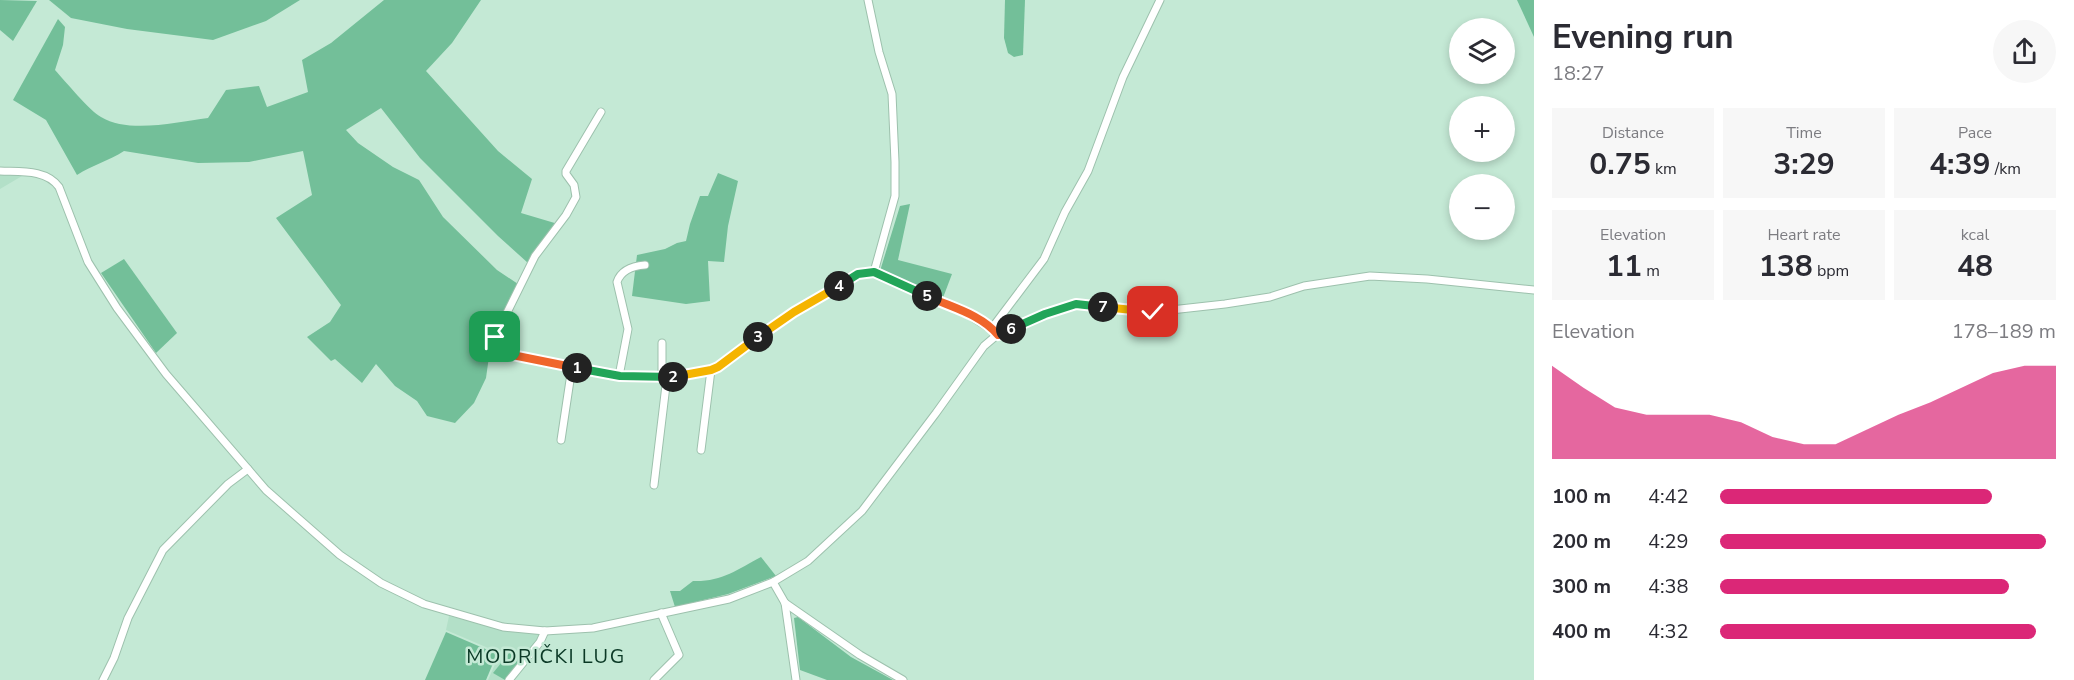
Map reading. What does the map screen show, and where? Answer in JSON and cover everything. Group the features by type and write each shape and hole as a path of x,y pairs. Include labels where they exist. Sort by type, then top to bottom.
{"street":[{"path":"868,0 879,52 892,94 895,162 895,196 874,272"},
{"path":"992,328 1044,260 1065,212 1088,171 1123,77 1160,0"},
{"path":"601,112 566,174 574,185 576,197 566,215 535,256 494,341 496,348 502,353 620,376 664,377 711,370 794,312 858,274 874,272 969,315 992,328 998,335"},
{"path":"0,171 46,175 54,179 88,262 117,308 166,374 266,490 340,555 381,583 424,604 503,627 545,631 593,628 729,599 773,582 808,561 862,511 936,413 975,356 998,335 1045,314 1076,304 1153,312 1248,301 1270,297 1304,286 1370,276 1427,279 1534,290"},
{"path":"620,376 628,329 618,291 618,278 633,267 645,265"},
{"path":"654,485 664,377 662,343"},
{"path":"561,440 572,367"},
{"path":"701,450 711,370"},
{"path":"103,680 114,658 128,618 163,550 228,484 248,469"},
{"path":"773,582 784,603 796,680"},
{"path":"784,603 860,655 903,680"},
{"path":"654,680 679,655 661,613"},
{"path":"509,680 540,642 545,631"}],"shaded area":[{"path":"0,174 22,176 0,189"},
{"path":"449,616 506,630 540,634 538,641 507,680 488,680 500,653 446,630"}],"green space":[{"path":"0,0 37,1 13,41 0,30"},
{"path":"49,0 300,0 266,21 213,40 127,29 71,18"},
{"path":"384,0 481,0 452,43 426,71 498,151 532,179 521,213 558,224 541,242 528,263 420,158 381,108 346,130 358,143 393,167 419,180 443,217 497,270 518,284 492,335 486,378 474,403 455,423 427,416 417,401 395,386 376,364 362,383 335,359 331,361 307,337 330,322 341,305 276,218 312,195 303,151 249,162 198,163 124,151 77,175 46,120 13,100 58,19 65,27 63,45 55,70 91,109 112,122 139,126 208,118 226,90 259,86 267,107 308,92 302,60 331,43"},
{"path":"1005,0 1025,0 1023,55 1014,57 1008,53 1004,38"},
{"path":"1517,0 1534,0 1534,37"},
{"path":"718,173 738,181 728,226 724,262 708,261 710,301 686,304 632,296 637,255 665,249 686,241 700,196 708,196"},
{"path":"910,204 898,260 952,274 941,303 880,271 900,206"},
{"path":"124,259 177,333 156,353 101,273"},
{"path":"761,557 776,576 728,594 675,607 670,591 680,591 693,581 712,580 736,571"},
{"path":"798,617 851,657 893,680 827,680 800,670 794,618"},
{"path":"446,632 497,654 486,680 425,680"},
{"path":"510,652 521,660 505,680 493,673"}],"district":[{"name":"MODRIČKI LUG","path":"546,656"}],"route":[{"path":"495,337 498,351 513,356 620,376 679,376 718,367 794,312 858,274 874,272 982,321 998,335 1045,314 1076,304 1153,312"}]}
